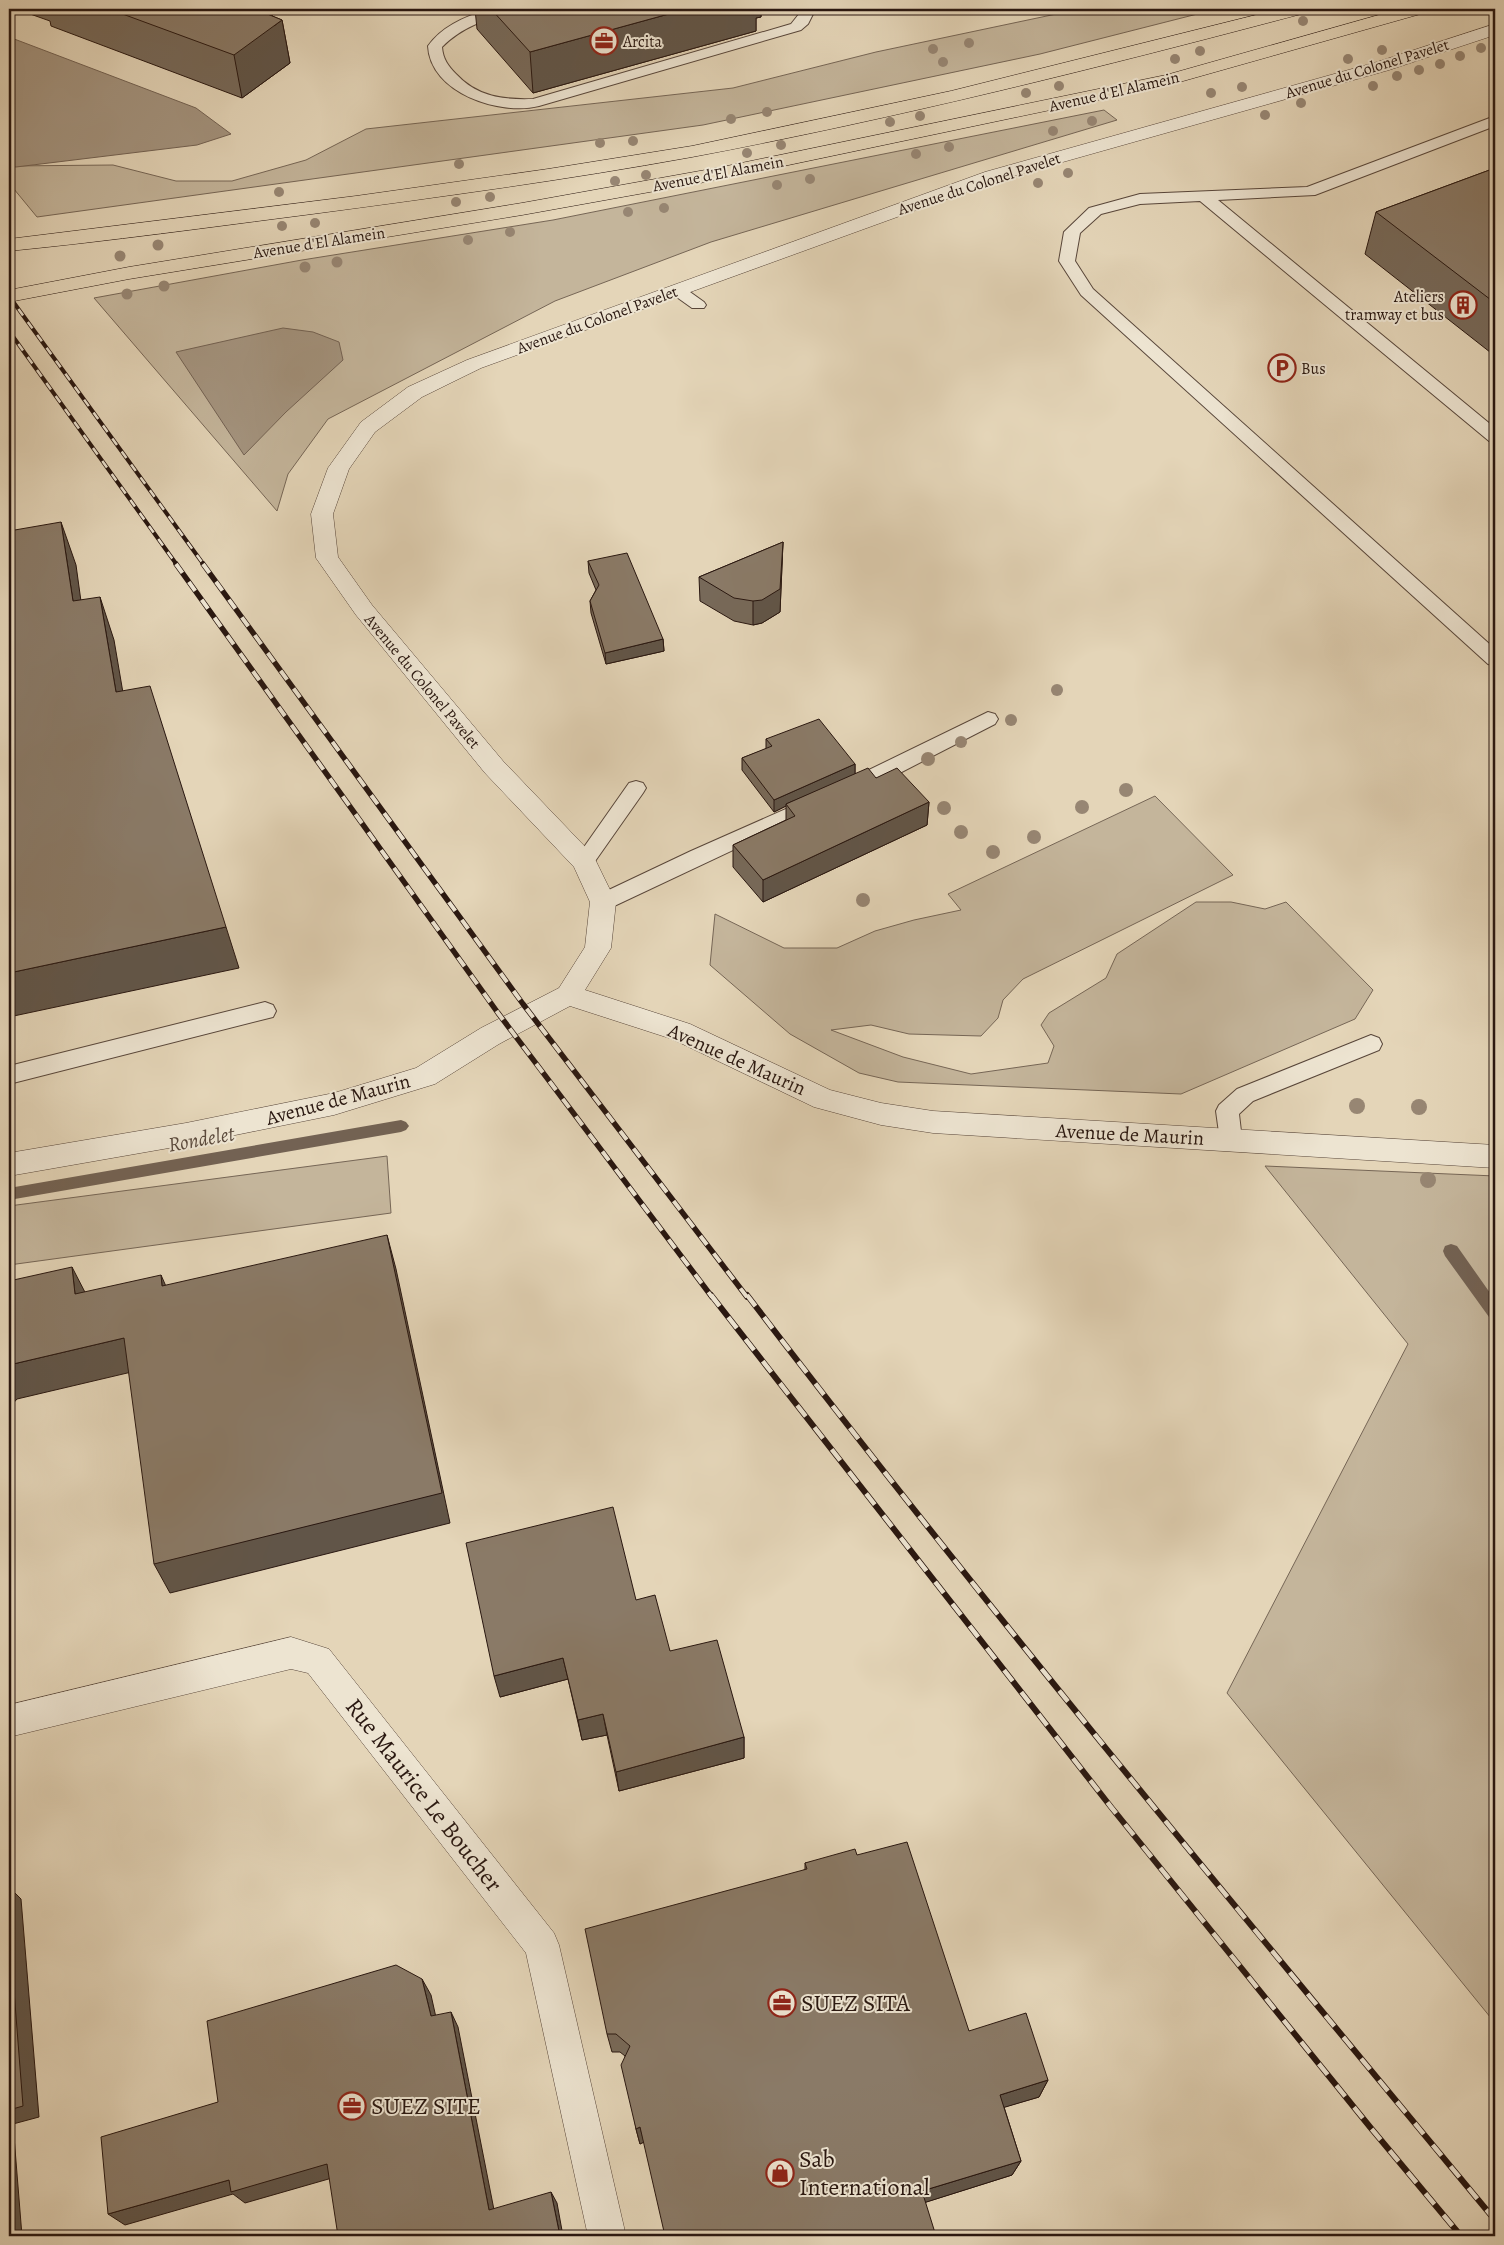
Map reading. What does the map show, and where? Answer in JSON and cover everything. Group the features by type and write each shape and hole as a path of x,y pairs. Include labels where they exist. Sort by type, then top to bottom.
{"main road":[{"name":"Avenue d'El Alamein","path":"9,245 100,236 467,187 738,142 1009,84 1299,9"},
{"name":"Avenue d'El Alamein","path":"9,296 129,273 732,172 1169,80 1418,9"}],"street":[{"name":"Avenue du Colonel Pavelet","path":"603,902 584,862 494,767 364,610 327,558 322,514 339,468 368,427 415,392 474,364 992,176 1171,124 1383,66 1495,29"},
{"path":"568,995 598,948 603,902"},
{"name":"Avenue de Maurin","path":"9,1165 186,1134 334,1104 425,1076 490,1036 568,995 681,1030 824,1099 881,1114 933,1122 1495,1157"},
{"name":"Rue Maurice Le Boucher","path":"9,1721 291,1652 318,1660 542,1945 607,2236"}],"lane":[{"path":"508,9 477,17 458,26 435,46 435,54 438,63 457,86 468,93 498,102 520,104 534,103 796,27 803,22 806,14 802,9"},
{"path":"1495,121 1309,192 1140,199 1096,211 1072,232 1067,261 1087,292 1495,660"},
{"path":"1202,195 1495,437"},
{"path":"677,290 698,305"},
{"path":"603,902 698,856 885,772 988,719"},
{"path":"584,862 636,788"},
{"path":"9,1075 265,1011"},
{"path":"1231,1140 1227,1111 1245,1095 1371,1044"}],"shaded area":[{"path":"1080,9 1217,9 1040,54 703,125 37,217 9,183 9,166 113,165 176,181 232,181 306,160 366,129 733,88 876,52"},
{"path":"9,37 196,108 231,134 197,145 16,167 9,166"},
{"path":"1104,110 1117,120 711,242 555,301 328,419 288,474 277,511 94,298 302,260 553,220"},
{"path":"283,328 313,332 339,342 343,360 286,412 244,455 176,352"},
{"path":"1155,796 1233,875 1023,979 1003,1000 998,1018 981,1036 909,1034 871,1025 831,1030 903,1057 971,1074 1048,1063 1054,1046 1041,1025 1049,1013 1106,978 1117,954 1196,902 1231,902 1265,909 1286,902 1373,990 1355,1019 1181,1094 898,1082 859,1073 790,1034 710,965 715,914 784,948 837,948 875,931 961,910 948,894"},
{"path":"387,1156 391,1213 9,1265 9,1206"},
{"path":"1265,1166 1495,1176 1495,2023 1227,1693 1408,1344"}],"building":[{"path":"109,9 267,9 265,13 282,20 234,55"},
{"path":"491,9 687,9 530,52"},
{"path":"1495,168 1495,303 1376,212"},
{"path":"61,522 73,601 100,597 116,692 150,686 226,927 9,973 9,531"},
{"path":"783,542 780,589 762,600 753,601 734,598 699,577"},
{"path":"627,553 663,639 605,653 590,601 599,585 588,561"},
{"path":"819,719 855,764 774,800 742,758 772,746 766,739"},
{"path":"868,768 876,778 897,768 929,802 763,880 733,845 795,816 786,804"},
{"path":"387,1235 442,1493 154,1564 124,1338 9,1365 9,1281 72,1267 75,1294 161,1275 162,1286"},
{"path":"613,1507 636,1600 655,1595 670,1651 717,1640 744,1737 616,1772 603,1714 578,1720 563,1658 494,1676 466,1543"},
{"path":"907,1842 969,2031 1026,2013 1048,2080 1000,2095 1021,2161 922,2191 936,2236 665,2236 640,2127 636,2129 621,2065 630,2046 616,2034 607,2034 585,1929 807,1869 805,1863 855,1849 857,1855"},
{"path":"9,1926 23,2106 9,2110"},
{"name":"SUEZ SITE","path":"396,1965 422,1979 431,2016 451,2012 489,2210 551,2192 560,2236 338,2236 327,2164 231,2192 229,2180 108,2214 101,2137 218,2102 207,2021"}],"waterway":[{"name":"Rondelet","path":"9,1194 401,1126"},
{"name":"Rondelet","path":"1451,1251 1495,1312"}],"railway":[{"path":"9,296 204,565"},
{"path":"9,331 177,565"},
{"path":"176,564 498,1013 712,1297"},
{"path":"203,564 523,1004 747,1297"},
{"path":"711,1295 1111,1807 1370,2127 1461,2236"},
{"path":"747,1295 1023,1646 1495,2220"}],"place":[{"name":"Arcita","path":"604,41"},
{"name":"Ateliers tramway et bus","path":"1463,305"},
{"name":"Bus","path":"1282,368"},
{"name":"SUEZ SITA","path":"782,2003"},
{"name":"SUEZ SITE","path":"352,2106"},
{"name":"Sab International","path":"780,2173"}]}
